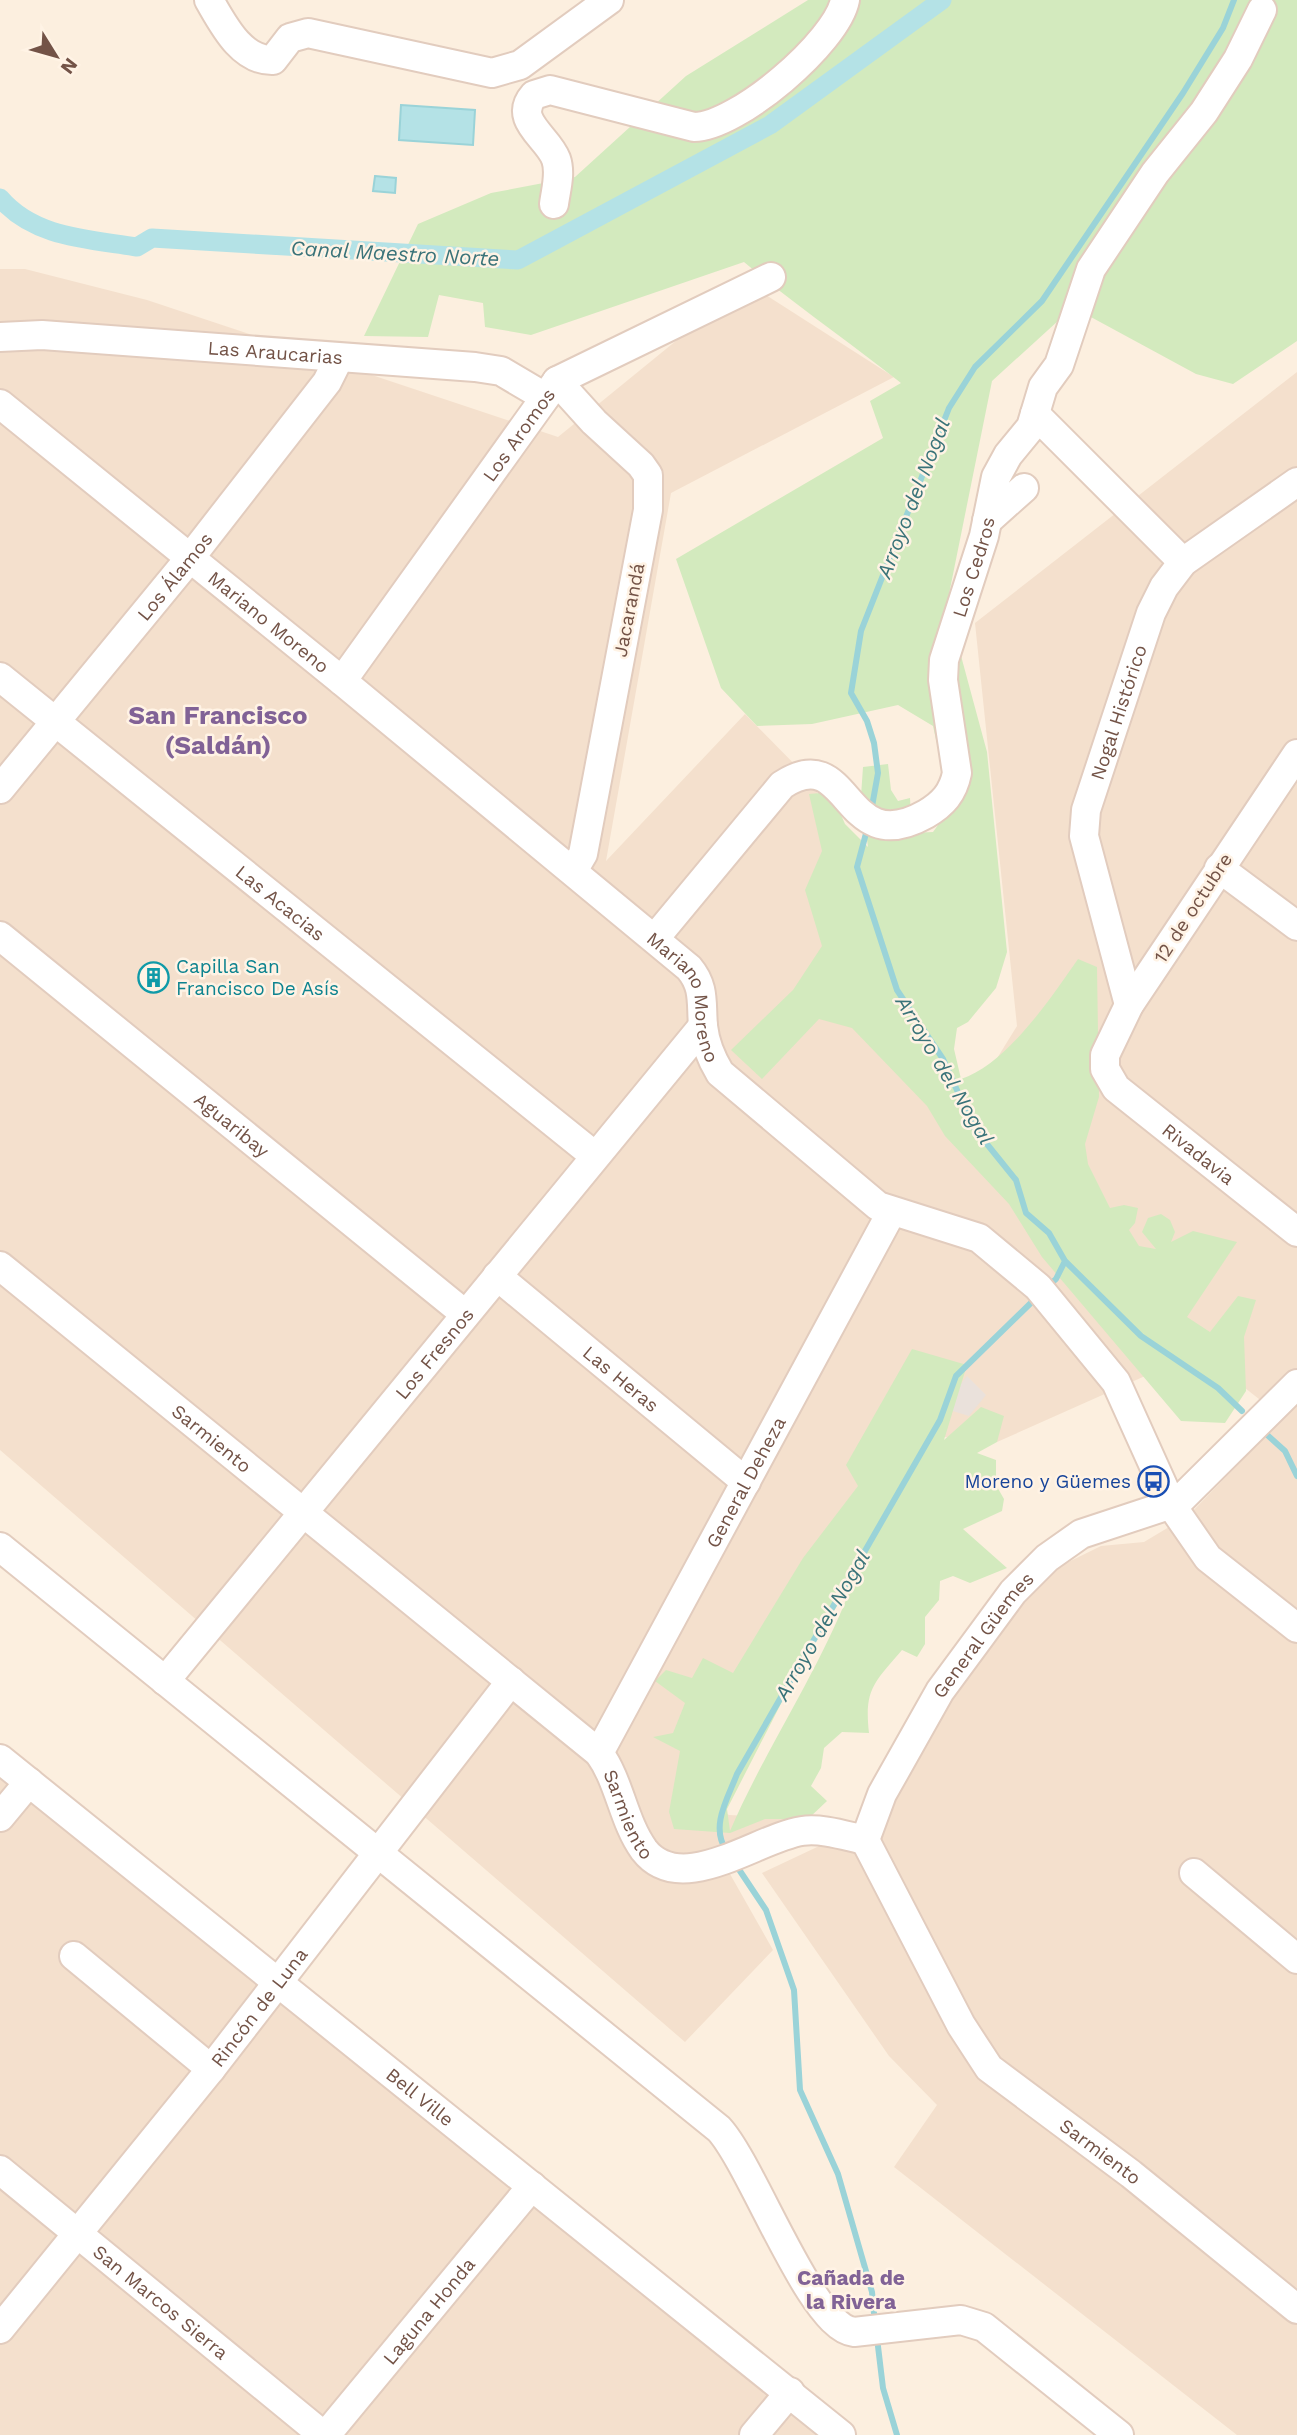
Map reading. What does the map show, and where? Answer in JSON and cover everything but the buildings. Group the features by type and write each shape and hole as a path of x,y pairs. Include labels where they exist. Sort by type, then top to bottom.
{"street":[{"path":"209,0 241,48 264,61 273,61 290,38 308,33 492,73 520,65 609,0"},
{"path":"554,204 559,170 555,156 528,118 527,106 534,95 550,90 611,108 694,127 707,127 725,120 760,98 786,77 837,22 845,0"},
{"name":"Los Cedros","path":"655,938 782,785 793,778 804,775 822,777 834,783 869,820 892,828 915,820 940,806 954,788 957,774 943,680 944,660 987,520 996,477 1008,455 1031,427 1043,387 1059,365 1091,270 1156,173 1204,113 1238,59 1262,10"},
{"name":"Los Aromos","path":"342,681 551,389 771,277"},
{"name":"Las Araucarias","path":"0,337 54,336 501,371 551,389"},
{"name":"Los Álamos","path":"0,789 190,558 327,382 339,358"},
{"name":"Jacarandá","path":"551,389 594,422 641,465 648,475 650,488 649,510 583,854 573,871"},
{"name":"Mariano Moreno","path":"0,404 655,938 699,980 707,1047 720,1073 878,1206 891,1213 979,1238 1043,1294 1116,1382 1172,1506 1208,1558 1297,1628"},
{"path":"1035,414 1184,562"},
{"name":"Nogal Histórico","path":"1129,1005 1083,825 1151,612 1164,587 1184,562 1297,482"},
{"path":"987,520 1024,488"},
{"name":"Las Acacias","path":"0,677 595,1156"},
{"name":"12 de octubre","path":"1105,1069 1105,1055 1129,1005 1297,754"},
{"path":"1219,868 1297,925"},
{"name":"Aguaribay","path":"0,936 465,1314"},
{"name":"Los Fresnos","path":"165,1681 703,1026"},
{"name":"Rivadavia","path":"1105,1069 1116,1087 1297,1232"},
{"name":"General Deheza","path":"599,1753 891,1213"},
{"name":"Sarmiento","path":"3,1274 599,1753 607,1764 638,1839 655,1860 680,1869 733,1856 806,1830 866,1840 961,2025 976,2052 989,2067 1131,2174 1297,2309"},
{"name":"Las Heras","path":"497,1276 746,1482"},
{"path":"1172,1506 1233,1451 1297,1384"},
{"name":"General Güemes","path":"866,1840 882,1794 940,1691 1013,1592 1047,1558 1081,1534 1172,1506"},
{"path":"0,1547 719,2129 737,2151 802,2277 829,2319 847,2332 961,2320 984,2327 1119,2435"},
{"name":"Rincón de Luna","path":"0,2329 211,2069 511,1681"},
{"name":"Bell Ville","path":"0,1759 841,2435"},
{"path":"0,1816 29,1782"},
{"path":"1194,1873 1235,1910 1297,1959"},
{"path":"74,1956 211,2069"},
{"name":"San Marcos Sierra","path":"0,2170 325,2435"},
{"name":"Laguna Honda","path":"325,2435 531,2186"},
{"path":"754,2435 790,2392"}],"shaded area":[{"path":"0,269 25,269 147,300 558,437 747,283 894,377 671,493 606,861 745,714 814,784 892,1011 1190,1356 997,1442 902,1433 712,1807 729,1815 808,1819 730,1874 773,1950 685,2042 0,1450"},
{"path":"1297,372 1297,2435 1237,2435 894,2167 937,2105 889,2056 762,1873 832,1840 855,1847 963,1668 1034,1579 1101,1546 1144,1542 1189,1515 1283,1418 1203,1355 978,1089 1017,1026 975,623"},
{"path":"967,1376 986,1395 969,1416 946,1409 951,1396"},
{"path":"0,1768 830,2435 0,2435"}],"green space":[{"path":"808,0 1297,0 1297,341 1233,384 1196,374 1089,316 1070,310 992,381 947,604 987,752 1007,952 996,988 968,1022 957,1028 954,1049 961,1079 978,1071 1011,1045 1041,1010 1078,959 1097,967 1099,1097 1085,1144 1088,1164 1110,1208 1124,1205 1138,1208 1135,1223 1129,1230 1139,1246 1156,1249 1142,1232 1148,1218 1161,1214 1170,1220 1175,1232 1171,1242 1193,1231 1237,1242 1187,1317 1210,1332 1238,1296 1256,1300 1244,1337 1246,1391 1225,1423 1181,1421 1042,1257 1009,1204 945,1136 927,1106 852,1028 819,1019 762,1079 731,1050 793,990 822,946 805,890 822,851 809,794 831,792 845,824 868,847 861,796 863,767 888,764 891,790 898,801 910,798 912,833 933,832 951,807 933,726 898,705 812,724 757,726 721,688 676,559 883,438 870,401 901,383 744,262 531,335 485,327 483,303 439,295 428,337 364,336 418,224 491,193 575,177 686,76"},
{"path":"912,1349 967,1365 944,1440 981,1407 1004,1416 997,1442 977,1453 996,1460 996,1485 1004,1499 1002,1511 963,1529 1007,1568 970,1583 953,1576 940,1581 939,1600 925,1617 925,1644 917,1657 902,1650 873,1687 868,1706 869,1733 842,1732 824,1748 821,1768 811,1786 827,1801 808,1819 765,1819 730,1833 674,1829 669,1812 680,1751 653,1737 673,1733 685,1703 655,1681 666,1670 692,1678 703,1658 733,1673 803,1558 858,1486 846,1465","holes":["853,1582 810,1677 730,1831 727,1809 811,1645"]}],"water":[{"path":"401,105 475,110 473,145 399,140"},
{"path":"375,176 396,178 395,193 373,191"}],"waterway":[{"name":"Canal Maestro Norte","path":"0,198 14,211 45,229 81,239 137,247 152,238 518,260 770,125 942,0"},
{"name":"Arroyo del Nogal","path":"871,812 878,773 874,743 867,721 851,693 861,631 949,408 975,367 1042,301 1183,93 1223,28 1234,0"},
{"name":"Arroyo del Nogal","path":"868,826 857,867 897,990 943,1059 974,1128 1016,1180 1026,1213 1049,1233 1065,1261 1056,1279 1048,1286"},
{"path":"1065,1261 1141,1336 1218,1388 1242,1411"},
{"name":"Arroyo del Nogal","path":"726,1850 720,1822 737,1774 940,1420 956,1376 1038,1296"},
{"path":"1264,1432 1285,1451 1297,1476"},
{"name":"Arroyo del Nogal","path":"736,1865 766,1910 794,1990 800,2090 838,2174 872,2292 875,2324"},
{"name":"Arroyo del Nogal","path":"877,2338 883,2388 897,2435"}],"place":[{"name":"Capilla San Francisco De Asís","path":"153,977"},
{"name":"Moreno y Güemes","path":"1154,1481"}],"district":[{"name":"San Francisco (Saldán)","path":"218,730"},
{"name":"Cañada de la Rivera","path":"851,2289"}]}
